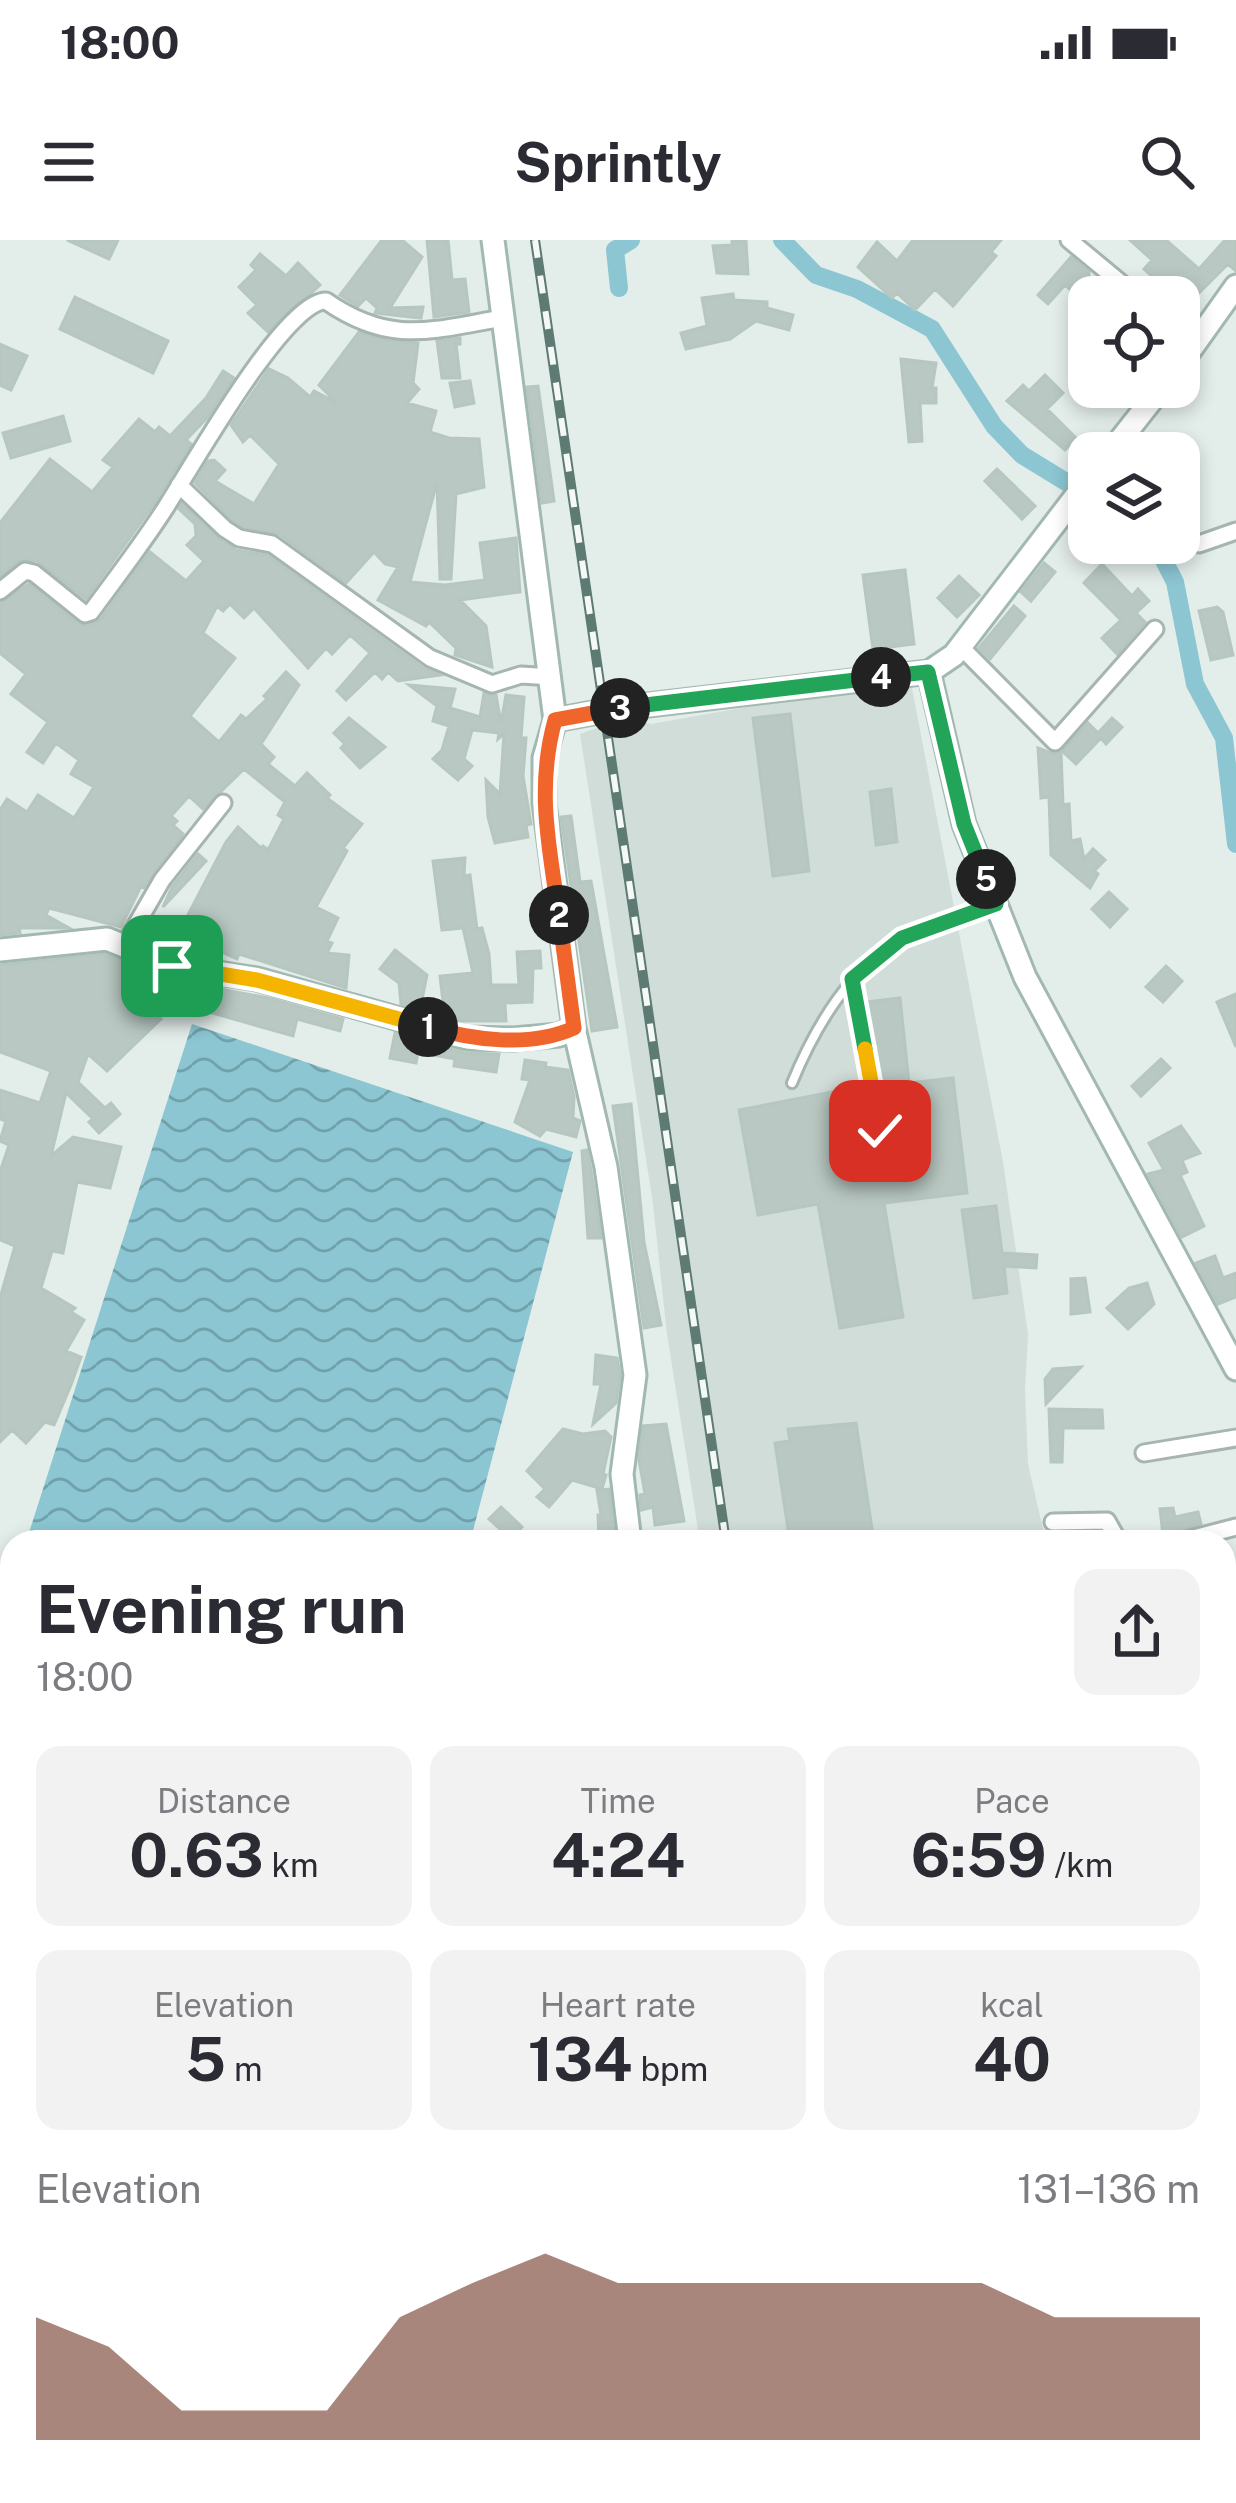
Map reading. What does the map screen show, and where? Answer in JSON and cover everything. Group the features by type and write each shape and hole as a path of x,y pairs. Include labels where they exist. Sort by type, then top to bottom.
{"street":[{"path":"494,240 552,677 555,720 544,758 544,803 574,1028 606,1167 635,1375 622,1474 629,1530"},
{"path":"1069,240 1113,276"},
{"path":"1200,324 1236,286"},
{"path":"0,590 25,571 34,573 79,610 92,613 251,370 310,304 326,301 350,318 406,334 502,318"},
{"path":"1127,432 1145,408"},
{"path":"179,484 225,530 239,538 272,544 430,658 492,684 520,675 552,677"},
{"path":"555,720 928,672 954,656 1068,507"},
{"path":"1200,544 1236,531"},
{"path":"961,646 1054,742 1155,629"},
{"path":"928,672 964,824 1025,977 1236,1369"},
{"path":"124,946 162,880 223,803"},
{"path":"0,950 106,939 172,966 257,980 467,1038 559,1035 574,1028"},
{"path":"1144,1453 1236,1438"},
{"path":"1054,1522 1107,1521 1112,1530"}],"lane":[{"path":"792,1083 852,979 902,938 996,904"},
{"path":"852,979 880,1131"}],"shaded area":[{"path":"910,678 1003,1162 1028,1334 1028,1464 1043,1530 698,1530 580,734 625,718 651,724"}],"water":[{"path":"192,1024 573,1152 473,1530 30,1530"}],"building":[{"path":"67,240 118,240 109,259"},
{"path":"382,240 402,240 422,257 390,308 423,307 421,318 375,313 377,308 366,298 358,306 340,295"},
{"path":"427,240 448,240 452,280 465,279 469,312 434,317"},
{"path":"913,240 1001,240 991,252 996,256 953,306 935,289 915,310 897,293 892,298 858,267 877,242 897,261"},
{"path":"1130,240 1166,240 1199,269 1225,240 1236,240 1236,271 1228,264 1200,292 1200,276 1152,276 1144,269 1152,260"},
{"path":"732,241 746,241 748,274 717,273 713,246 732,245"},
{"path":"260,254 286,276 298,263 320,285 268,332 248,313 257,305 239,287 256,270 251,265"},
{"path":"1071,257 1089,272 1089,276 1068,276 1068,288 1065,285 1048,304 1038,295"},
{"path":"733,294 734,300 767,302 767,308 793,315 789,330 756,321 730,339 686,349 681,333 707,326 702,298"},
{"path":"75,297 168,341 153,373 60,329"},
{"path":"359,332 418,343 413,383 419,389 407,403 436,411 430,432 479,439 484,487 456,494 451,579 440,579 437,482 410,582 445,585 485,580 480,543 516,538 520,592 460,600 486,626 492,667 455,655 456,648 429,622 426,626 378,600 398,567 385,564 374,552 346,583 279,534 232,520 195,483 208,461 214,460 225,470 215,481 254,504 279,464 250,435 243,442 231,425 269,369 310,397 314,391 337,403 319,385"},
{"path":"460,338 456,344 460,378 442,378 437,341"},
{"path":"0,344 27,356 11,390 0,385"},
{"path":"901,359 936,363 932,388 936,388 936,403 920,403 922,441 909,442"},
{"path":"223,371 234,378 186,440 191,444 156,501 86,599 37,561 21,560 0,576 0,523 50,459 92,492 113,467 103,460 139,419 155,432 159,427 170,436 206,398"},
{"path":"1045,375 1063,393 1047,409 1070,432 1065,450 1007,401 1023,385 1029,391"},
{"path":"470,381 474,403 455,407 450,383"},
{"path":"538,386 554,501 542,503 527,387"},
{"path":"63,416 70,441 11,458 3,433"},
{"path":"997,469 1035,506 1022,519 985,481"},
{"path":"182,504 219,539 236,550 267,555 423,668 440,675 398,681 388,672 382,679 375,672 346,700 337,691 370,653 350,635 332,654 326,648 308,668 254,608 244,618 230,604 223,611 217,606 203,633 235,658 190,716 219,742 241,715 246,719 267,699 264,696 286,672 299,685 261,744 274,757 268,764 295,786 307,773 330,795 327,798 362,824 343,848 347,851 316,907 338,918 327,953 349,955 346,988 239,954 237,959 179,932 238,827 268,850 284,819 278,815 285,802 244,769 203,809 189,796 171,816 183,834 141,886 121,927 49,908 46,915 69,928 19,928 20,933 0,935 0,810 7,799 27,812 38,795 74,818 94,787 71,774 79,760 56,743 43,763 27,752 48,722 11,694 26,674 0,653 0,603 29,584 77,623 88,626 101,619 150,552 186,581 204,561 187,545 196,536 195,524 179,509"},
{"path":"1044,563 1055,572 1031,601 1021,592"},
{"path":"1102,564 1132,596 1138,589 1149,601 1136,613 1145,622 1117,654 1102,638 1121,620 1084,583"},
{"path":"905,570 914,644 873,649 863,575"},
{"path":"959,576 979,595 957,617 938,598"},
{"path":"1014,606 1025,616 990,659 979,648"},
{"path":"1217,607 1223,612 1233,655 1211,660 1199,611"},
{"path":"409,685 455,689 450,708 480,717 484,693 496,695 501,723 506,695 524,697 521,738 526,738 523,776 531,824 526,825 528,837 495,843 488,817 486,780 500,794 504,734 498,739 499,733 472,730 464,759 472,766 458,780 433,759 442,750 449,726 433,721 437,706"},
{"path":"790,714 809,871 773,876 753,718"},
{"path":"349,718 385,747 360,768 334,733"},
{"path":"1112,718 1122,727 1106,744 1101,738 1076,764 1062,751 1088,723 1098,733"},
{"path":"1038,748 1061,752 1063,805 1069,804 1071,841 1080,839 1084,859 1093,849 1105,860 1094,871 1098,874 1090,888 1051,855 1049,797 1041,798"},
{"path":"891,789 897,842 876,845 870,792"},
{"path":"571,816 580,882 591,881 617,1027 592,1031 561,817"},
{"path":"198,854 206,861 163,907 172,887"},
{"path":"465,858 464,876 470,875 477,929 482,928 489,954 491,985 519,985 517,952 540,951 541,968 533,968 532,1002 505,1003 506,1021 462,1021 450,1018 450,1009 444,1010 440,976 473,973 463,928 442,930 433,861"},
{"path":"1109,892 1127,909 1110,927 1092,909"},
{"path":"395,950 427,975 420,1009 401,1004 399,983 380,969"},
{"path":"105,954 143,970 136,981 122,978 161,1019 107,1071 88,1054 78,1082 105,1108 111,1103 120,1114 99,1133 89,1122 93,1119 66,1093 51,1156 73,1137 121,1147 110,1188 77,1182 63,1253 52,1251 41,1288 75,1308 71,1312 84,1320 66,1351 81,1357 71,1385 54,1425 45,1422 26,1443 12,1430 0,1442 0,1298 15,1246 0,1240 0,1172 9,1145 0,1141 6,1121 0,1119 0,1090 40,1103 51,1071 0,1052 0,965"},
{"path":"1166,966 1182,981 1163,1002 1146,987"},
{"path":"194,984 343,1019 340,1031 297,1019 293,1036 188,1006"},
{"path":"1236,994 1236,1047 1217,1002"},
{"path":"900,998 909,1083 953,1078 967,1193 884,1203 903,1317 840,1328 818,1204 758,1215 739,1110 863,1086 872,1134 884,1138 888,1130 866,1002"},
{"path":"395,1033 464,1053 499,1054 496,1072 454,1066 455,1059 418,1052 416,1063 390,1058"},
{"path":"1161,1059 1170,1068 1141,1096 1132,1086"},
{"path":"525,1060 568,1070 573,1118 580,1121 576,1137 546,1129 540,1136 515,1122 530,1080 522,1079"},
{"path":"631,1104 644,1242 661,1325 644,1328 613,1106"},
{"path":"1181,1126 1200,1153 1182,1160 1187,1172 1180,1175 1204,1226 1182,1237 1148,1174 1164,1170 1149,1143"},
{"path":"587,1150 601,1238 588,1238 582,1151"},
{"path":"996,1206 1002,1253 1037,1255 1036,1268 1004,1266 1007,1293 974,1298 962,1210"},
{"path":"1215,1256 1223,1278 1236,1273 1236,1297 1218,1304 1196,1263"},
{"path":"1085,1278 1090,1312 1071,1314 1071,1279"},
{"path":"1147,1283 1154,1304 1128,1329 1107,1308 1129,1288"},
{"path":"596,1355 617,1358 620,1375 616,1403 593,1424 601,1384 594,1384"},
{"path":"1081,1367 1046,1404 1045,1379 1053,1369"},
{"path":"1049,1409 1102,1410 1103,1428 1063,1428 1062,1462 1051,1462"},
{"path":"856,1423 872,1530 788,1530 775,1443 790,1441 788,1429"},
{"path":"666,1424 684,1521 655,1525 653,1507 641,1510 640,1495 645,1494 639,1460 643,1426"},
{"path":"563,1429 583,1434 605,1431 611,1437 606,1475 602,1489 572,1480 549,1507 537,1497 545,1489 527,1471"},
{"path":"609,1489 614,1530 599,1530 597,1490"},
{"path":"501,1507 522,1527 501,1530 489,1519"},
{"path":"1173,1508 1175,1517 1198,1512 1201,1524 1162,1530 1160,1509"}],"waterway":[{"path":"619,288 615,250 631,240"},
{"path":"782,240 816,275 857,289 932,329 994,426 1022,455 1068,483"},
{"path":"1166,564 1175,582 1195,684 1224,738 1236,844"}],"railway":[{"path":"535,240 724,1530"}],"route":[{"path":"172,966 257,980 467,1038 559,1035 574,1028 544,803 544,758 555,720 928,672 964,824 996,904 902,938 852,979 880,1131"}]}
